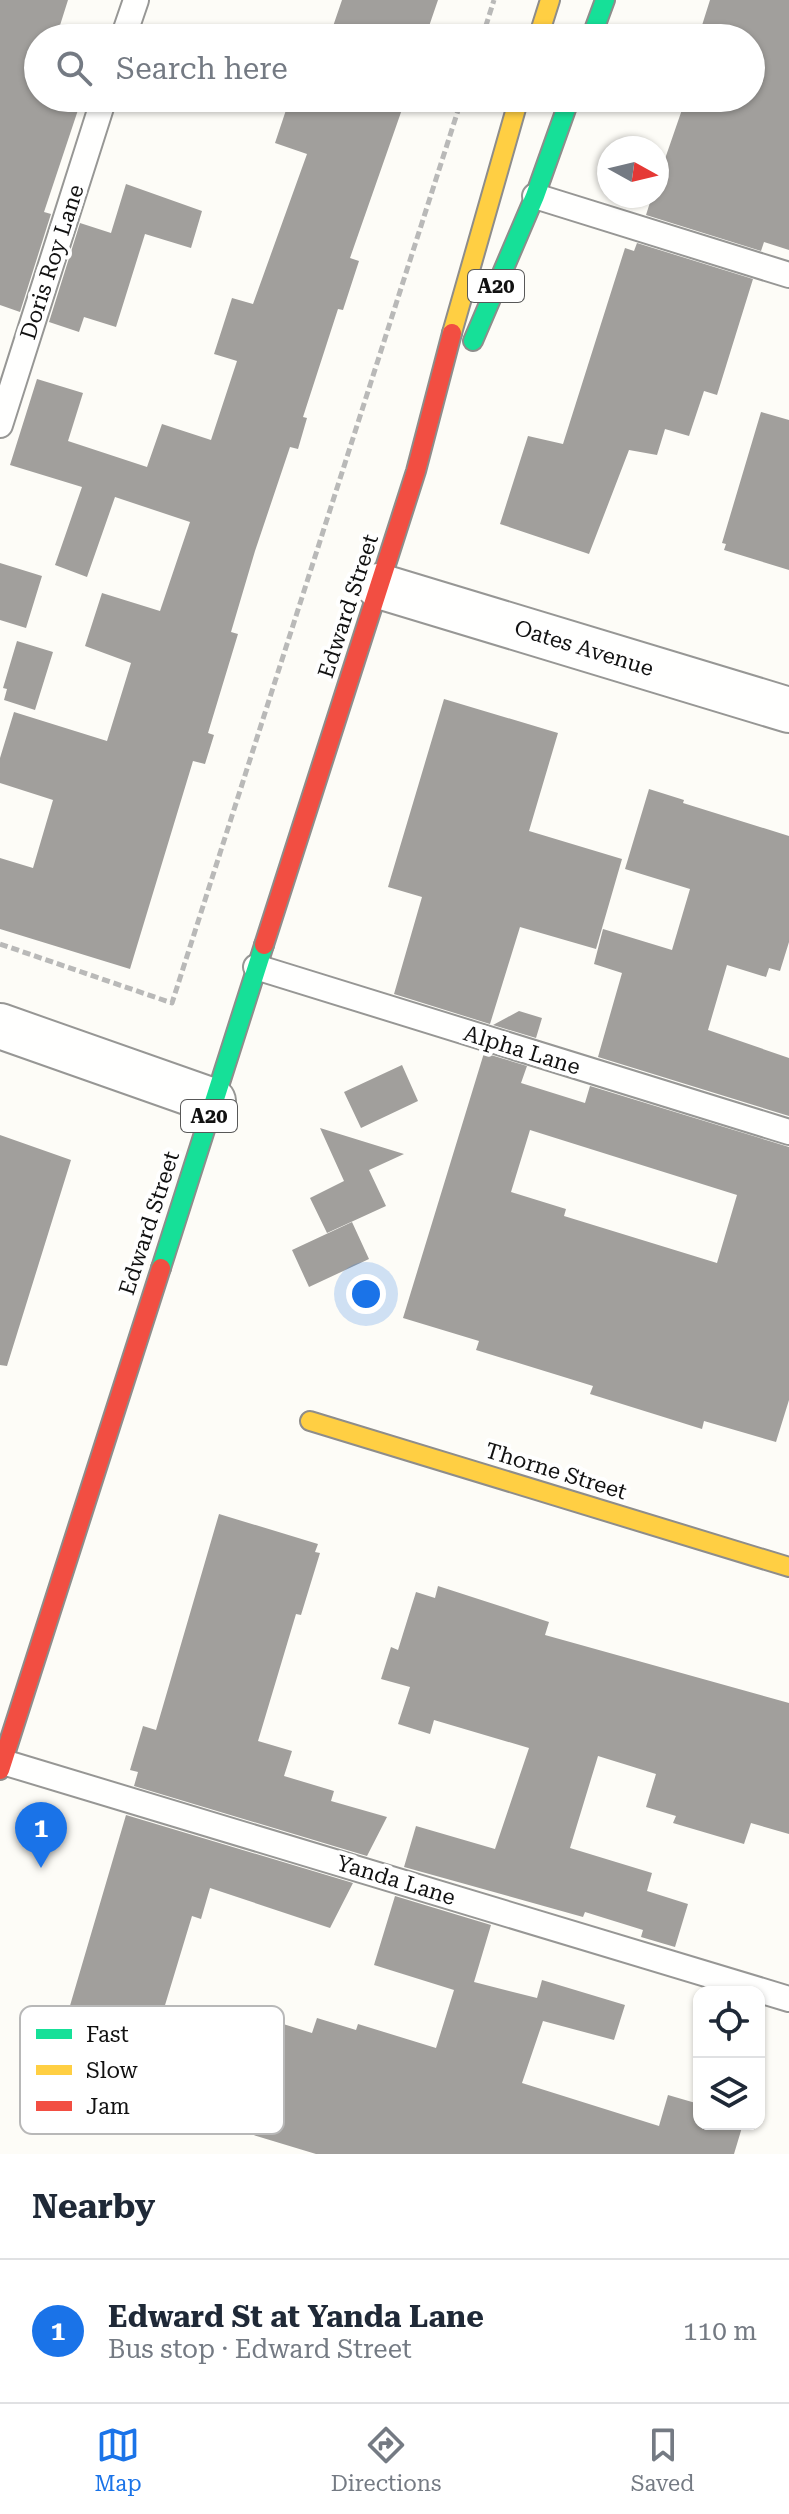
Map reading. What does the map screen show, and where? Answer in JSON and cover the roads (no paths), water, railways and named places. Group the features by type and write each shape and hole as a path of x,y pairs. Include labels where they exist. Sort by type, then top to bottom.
{"main road":[{"path":"542,24 550,0"},
{"path":"596,24 605,0"},
{"name":"Edward Street","path":"1,1769 416,471 489,194 515,112"},
{"name":"Edward Street","path":"416,471 535,196 565,112"},
{"name":"Thorne Street","path":"310,1421 789,1567"}],"street":[{"name":"Oates Avenue","path":"379,586 789,710"},
{"path":"0,1026 213,1101"}],"lane":[{"path":"128,24 136,0"},
{"name":"Doris Roy Lane","path":"0,425 100,112"},
{"path":"535,196 789,275"},
{"name":"Alpha Lane","path":"256,967 789,1132"},
{"name":"Yanda Lane","path":"1,1769 789,1999"}],"place":[{"name":"Edward St at Yanda Lane","path":"41,1868"}]}
